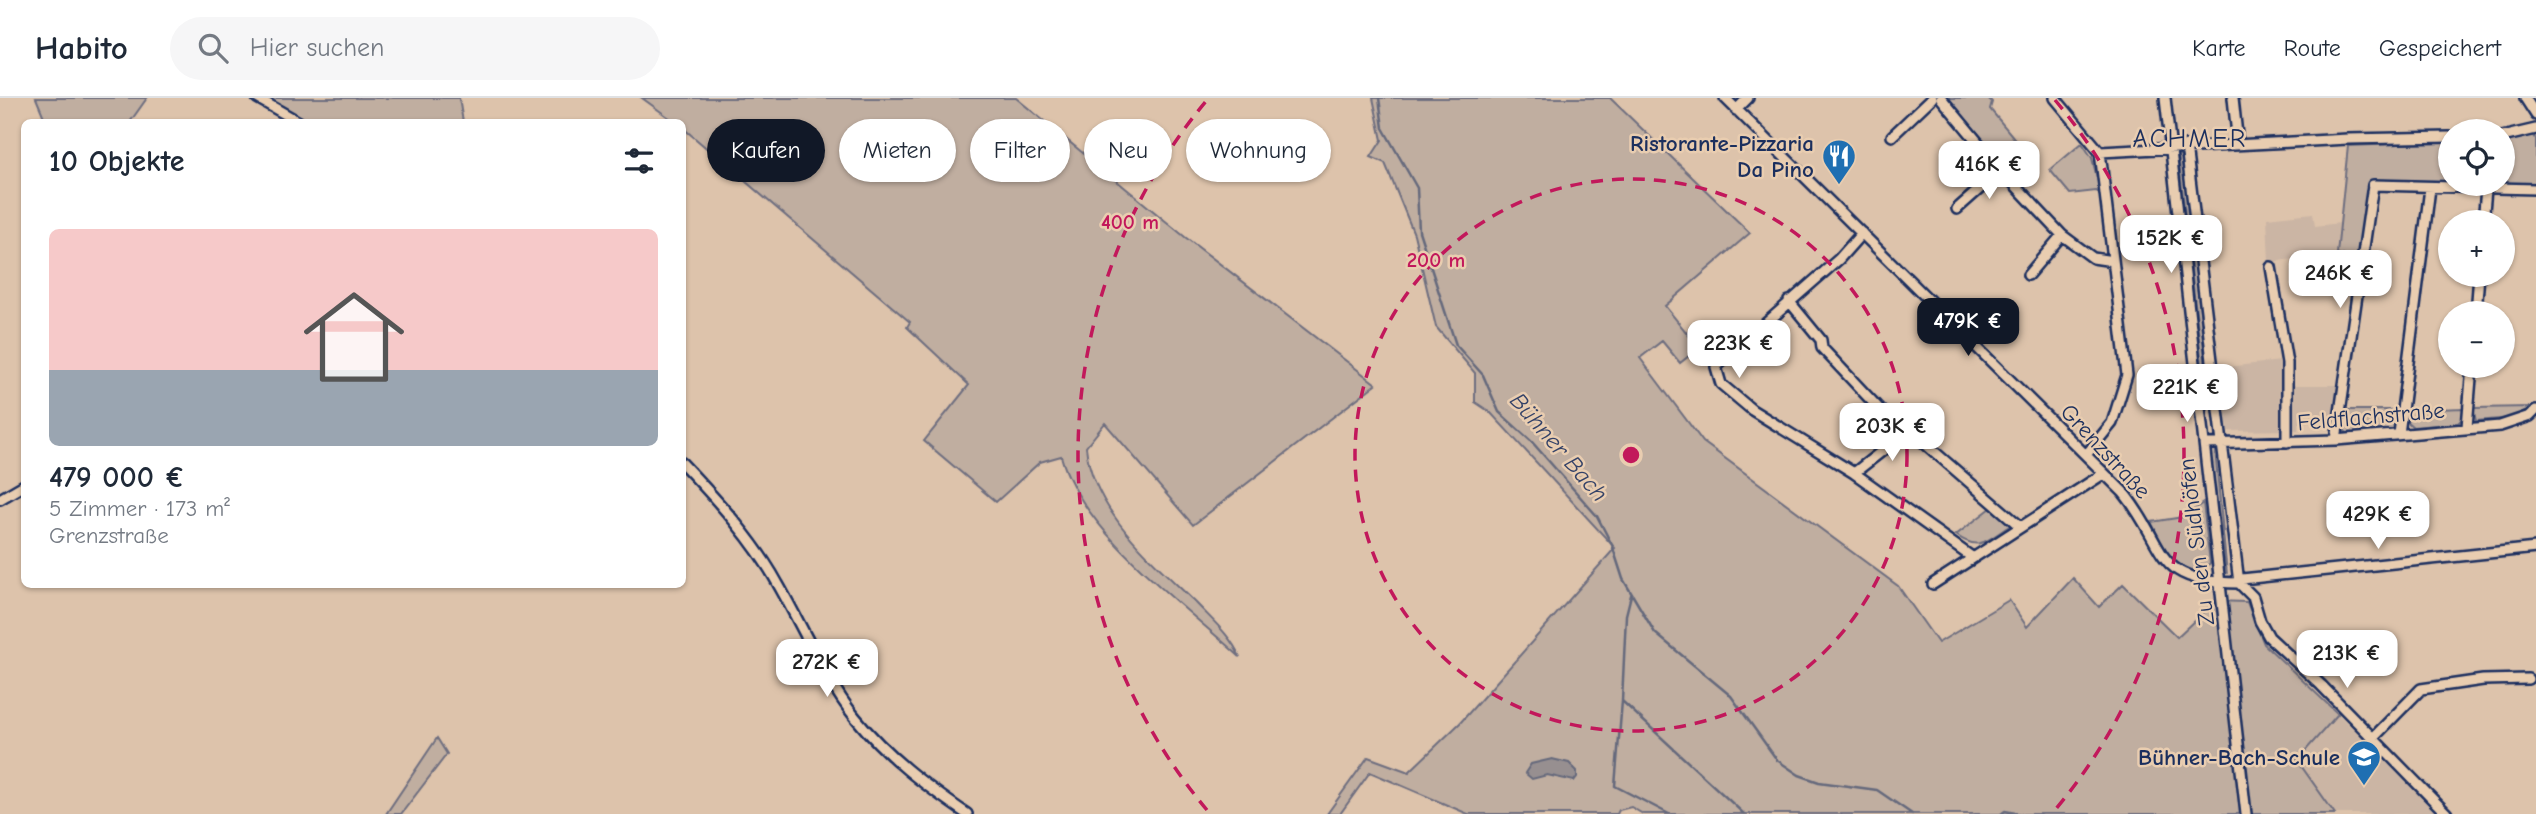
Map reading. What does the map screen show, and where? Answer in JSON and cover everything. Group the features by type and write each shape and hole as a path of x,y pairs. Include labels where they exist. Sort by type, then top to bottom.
{"street":[{"path":"257,98 294,119"},
{"name":"Grenzstraße","path":"1725,98 2086,455 2138,510 2173,569 2190,579 2239,583 2242,579 2536,548"},
{"path":"1737,110 1748,98"},
{"path":"1892,136 1932,98"},
{"path":"1941,98 2001,170 2062,235 2093,258 2113,261"},
{"name":"Zu den Südhöfen","path":"2165,98 2246,814"},
{"path":"2233,98 2238,144"},
{"path":"2525,98 2536,115"},
{"path":"2058,99 2100,152 2127,375 2112,423 2086,455"},
{"path":"2515,134 2536,129"},
{"path":"2100,152 2186,146 2438,137"},
{"path":"2186,146 2239,583 2253,597 2262,628 2269,637 2447,814"},
{"path":"1957,208 2001,170"},
{"path":"2336,440 2373,185 2438,188"},
{"path":"2399,434 2430,188"},
{"path":"2515,189 2536,189"},
{"path":"1862,233 1839,259 1716,367 1721,384 1752,410 1854,473 1973,558"},
{"path":"2028,275 2062,235"},
{"path":"2271,267 2287,363 2287,442"},
{"path":"1789,301 1821,340 1822,348 1899,430 1915,436 2021,527"},
{"path":"2467,427 2471,378"},
{"name":"Feldflachstraße","path":"2204,444 2336,440 2500,426 2530,416 2536,410"},
{"path":"1854,473 1895,441 1899,430"},
{"path":"686,468 752,545 777,581 853,715 887,754 924,785 968,814"},
{"path":"1933,584 2103,474"},
{"path":"0,499 21,487"},
{"path":"2372,738 2421,689 2483,680 2528,679"}],"shaded area":[{"path":"36,98 147,98 132,119 45,119"},
{"path":"267,98 459,98 462,119 305,119"},
{"path":"642,98 1016,98 1042,119 970,119 970,182 1070,182 1070,142 1084,154 1084,182 1118,182 1376,384 1193,525 1105,423 1086,447 1091,471 1112,514 1144,552 1221,628 1240,657 1163,590 1112,539 1072,484 1061,456 1040,462 996,502 924,441 969,385 907,327 910,322 746,182 825,182 825,119 707,119 707,149 686,131 686,119 671,119"},
{"path":"1373,98 1610,98 1750,233 1665,306 1699,348 1680,363 1662,341 1640,358 1703,442 1898,586 1938,643 2009,600 2027,627 2073,578 2099,607 2123,584 2177,637 2215,601 2247,602 2264,644 2338,714 2297,760 2335,814 1643,814 1631,807 1619,810 1617,814 1468,814 1370,772 1340,814 1327,814 1368,757 1409,772 1460,723 1615,548 1490,412 1475,402 1475,373 1436,327 1414,234 1385,163 1371,157 1382,140"},
{"path":"1948,98 1988,98 1992,102 1990,109 2034,162 2022,172 2019,169 2013,175"},
{"path":"2530,129 2536,139 2536,187 2515,186 2515,135"},
{"path":"2438,142 2438,185 2371,183 2358,259 2337,254 2348,146"},
{"path":"2082,143 2092,158 2101,194 2096,191 2070,194 2050,170"},
{"path":"2178,154 2186,172 2208,391 2205,391"},
{"path":"2313,213 2315,226 2340,223 2337,254 2269,262 2267,218"},
{"path":"2290,360 2290,385 2338,385 2331,422 2298,423 2298,430 2225,431 2217,368"},
{"path":"2532,407 2512,418 2476,421 2473,408"},
{"path":"2464,408 2463,418 2458,423 2413,427 2405,420 2407,410"},
{"path":"2346,410 2399,410 2397,426 2390,432 2350,435 2342,429"},
{"path":"2215,450 2227,574 2210,452"},
{"path":"2203,503 2210,563 2200,574 2190,572 2175,562 2164,548 2151,522 2183,517"},
{"path":"1991,508 2011,525 1984,542 1971,543 1956,535"},
{"name":"Bühner-Bach-Schule","path":"2338,714 2438,814 2335,814 2297,760"},
{"path":"437,738 447,754 401,814 386,814"},
{"path":"1552,759 1569,763 1577,771 1574,781 1547,775 1532,779 1525,773 1531,764"}],"waterway":[{"name":"Bühner Bach","path":"1379,98 1383,128 1417,188 1419,231 1456,345 1483,375 1499,412 1532,442 1597,516 1612,545 1623,579 1655,633 1731,696 1777,760 1799,775 1819,782 1877,790 1912,814"},
{"path":"1631,595 1626,615 1622,701 1744,814"},
{"path":"1622,701 1615,786 1669,814"},
{"name":"Bühner Bach","path":"2001,814 2005,811 2021,814"}],"place":[{"name":"Ristorante-Pizzaria Da Pino","path":"1839,186"},
{"name":"Bühner-Bach-Schule","path":"2364,787"}],"district":[{"name":"ACHMER","path":"2190,138"}]}
